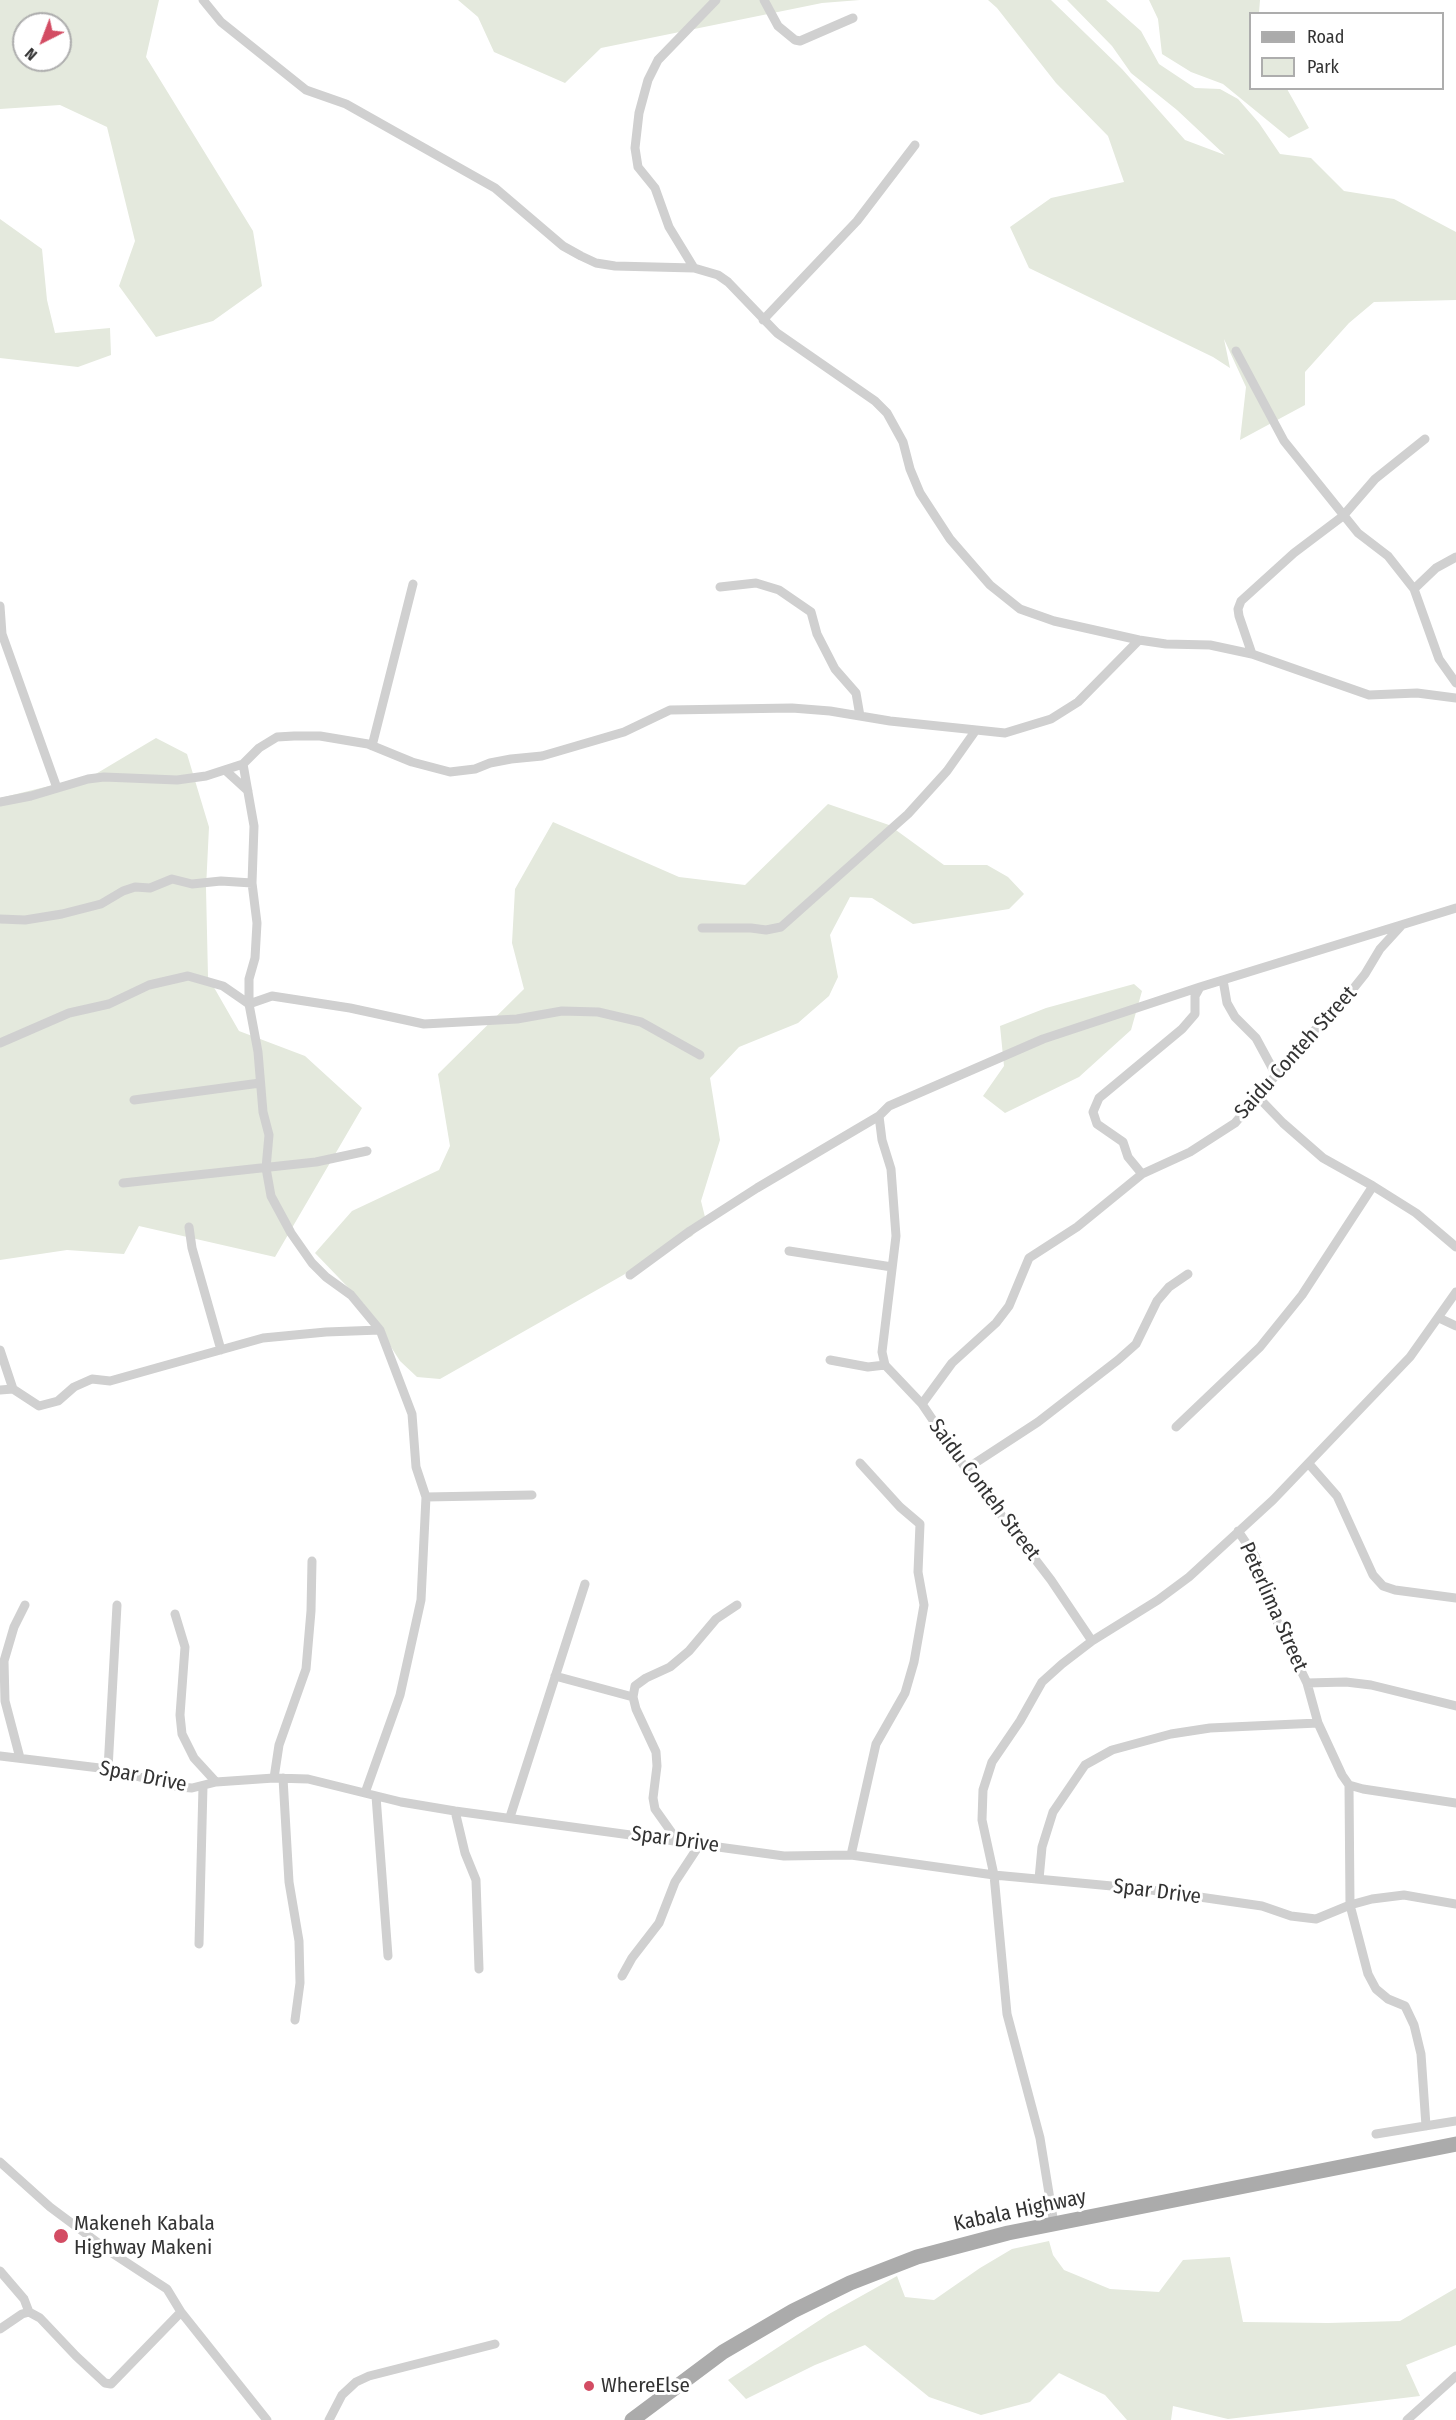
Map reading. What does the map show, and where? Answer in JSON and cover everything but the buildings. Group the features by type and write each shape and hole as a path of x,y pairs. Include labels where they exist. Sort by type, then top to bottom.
{"main road":[{"name":"Kabala Highway","path":"632,2420 723,2352 793,2311 850,2283 917,2257 966,2243 1054,2224 1456,2145"}],"street":[{"path":"203,0 221,22 306,90 346,104 495,188 563,246 581,256 596,263 615,267 694,268 718,275 728,282 777,333 875,401 887,413 903,442 910,469 920,493 932,511 957,546 990,585 1020,609 1054,621 1139,640 1167,644 1210,645 1252,654 1369,695 1417,693 1456,698"},
{"path":"694,268 669,227 655,188 638,167 635,148 645,91 658,60 716,0"},
{"path":"764,0 778,26 795,40 800,41 853,18"},
{"path":"763,320 857,221 915,145"},
{"path":"1236,351 1284,441 1343,516 1358,533 1388,556 1414,589 1439,659 1456,683"},
{"path":"1252,654 1239,616 1238,609 1241,601 1294,553 1343,516 1376,478 1425,438"},
{"path":"1414,589 1436,568 1456,557"},
{"path":"720,586 756,583 779,590 811,612 817,634 835,669 856,693 860,716"},
{"path":"372,746 413,585"},
{"path":"0,606 2,634 57,788"},
{"path":"0,802 105,777 177,780 225,770 243,764 259,748 277,737 320,736 372,746 412,762 450,772 461,771 475,769 490,762 542,756 624,732 670,710 792,708 1005,733 1051,719 1078,702 1139,640"},
{"path":"702,928 751,927 766,930 781,927 908,814 947,771 976,730"},
{"path":"243,764 254,826 252,883 257,923 255,958 249,979 249,1004 258,1053 263,1112 269,1135 266,1168 271,1196 291,1233 312,1263 326,1277 351,1295 380,1330 410,1406 416,1467 426,1497 421,1600 400,1695 365,1793"},
{"path":"225,770 248,791"},
{"path":"0,919 25,920 62,914 101,904 135,887 150,888 172,879 192,884 221,881 252,883"},
{"path":"630,1275 690,1231 900,1101 1043,1039 1200,987 1456,908"},
{"name":"Saidu Conteh Street","path":"1092,1641 1051,1580 966,1469 922,1404 952,1364 996,1323 1010,1306 1029,1258 1077,1227 1142,1174 1215,1137 1234,1123 1276,1076 1289,1056 1349,994 1365,974 1380,949 1402,924"},
{"path":"0,1043 69,1013 109,1004 149,985 188,976 223,986 249,1004"},
{"path":"1223,980 1227,1003 1235,1017 1256,1038 1276,1076"},
{"path":"1142,1174 1128,1157 1123,1142 1097,1124 1093,1112 1099,1098 1182,1029 1195,1014 1195,996 1200,987"},
{"path":"249,1004 272,996 350,1008 424,1024 517,1018 562,1011 598,1012 641,1022 700,1055"},
{"path":"134,1100 260,1083"},
{"path":"1258,1096 1283,1123 1323,1158 1416,1213 1456,1246"},
{"path":"879,1116 882,1140 891,1169 896,1236 882,1352 885,1365 922,1404"},
{"path":"123,1184 316,1162 367,1151"},
{"path":"1176,1427 1260,1347 1302,1295 1373,1186"},
{"path":"189,1227 192,1248 221,1350"},
{"path":"789,1251 892,1267"},
{"path":"966,1469 1038,1422 1118,1360 1136,1344 1157,1301 1169,1287 1188,1274"},
{"path":"1054,2224 1040,2138 1007,2014 994,1875 982,1820 983,1790 992,1762 1042,1683 1092,1641 1158,1600 1189,1577 1238,1532 1309,1464 1410,1357 1456,1292"},
{"path":"1439,1318 1456,1326"},
{"path":"0,1390 13,1389 39,1406 58,1401 74,1387 93,1379 110,1381 263,1338 380,1330"},
{"path":"0,1350 13,1389"},
{"path":"830,1360 867,1367 885,1365"},
{"path":"851,1855 876,1744 905,1693 914,1662 924,1605 918,1572 920,1524 900,1507 860,1463"},
{"path":"1309,1464 1337,1496 1373,1575 1383,1586 1395,1590 1456,1598"},
{"path":"426,1497 532,1495"},
{"name":"Peterlima Street","path":"1238,1532 1255,1556 1275,1617 1308,1683 1318,1723 1341,1775 1349,1785"},
{"path":"295,2020 300,1983 299,1941 289,1881 279,1778 279,1745 306,1669 312,1561"},
{"path":"510,1817 585,1584"},
{"path":"20,1758 5,1701 4,1661 14,1627 25,1605"},
{"path":"108,1769 117,1605"},
{"path":"677,1840 655,1809 653,1798 657,1766 656,1752 636,1709 633,1697 635,1686 670,1667 689,1650 716,1619 737,1605"},
{"path":"175,1614 185,1647 180,1715 182,1734 194,1758 216,1782"},
{"path":"555,1676 633,1697"},
{"name":"Peterlima Street","path":"1308,1683 1346,1682 1371,1685 1456,1706"},
{"path":"1039,1879 1042,1847 1053,1812 1085,1765 1112,1750 1171,1734 1210,1728 1318,1723"},
{"name":"Spar Drive","path":"0,1756 108,1769 179,1787 279,1778 308,1779 376,1796 455,1811 784,1856 851,1855 994,1875 1144,1888 1262,1906 1290,1916 1316,1919 1350,1905 1372,1899 1404,1895 1456,1904"},
{"path":"1426,2126 1421,2054 1414,2025 1405,2006 1388,1999 1376,1989 1368,1974 1350,1905 1349,1785 1363,1790 1456,1803"},
{"path":"199,1944 203,1786"},
{"path":"376,1796 388,1956"},
{"path":"455,1811 465,1853 476,1880 479,1970"},
{"path":"622,1976 632,1958 659,1923 675,1882 700,1844"},
{"path":"1376,2134 1456,2121"},
{"path":"0,2162 50,2207 167,2289 181,2312 267,2420"},
{"path":"0,2271 24,2299 29,2312 40,2318 105,2383 111,2384 181,2312"},
{"path":"0,2329 22,2314 29,2312"},
{"path":"329,2420 342,2395 356,2382 369,2376 495,2344"},
{"path":"1407,2420 1456,2376"}],"green space":[{"path":"0,0 159,0 146,57 253,231 262,286 213,321 156,337 119,286 135,241 107,127 60,105 0,109"},
{"path":"458,0 860,0 822,3 601,48 565,83 494,52 478,17"},
{"path":"988,0 1051,0 1122,69 1185,140 1225,155 1177,110 1131,73 1112,46 1067,0 1106,0 1141,31 1159,64 1195,88 1220,89 1238,99 1259,123 1280,154 1311,158 1344,191 1394,199 1456,232 1456,300 1374,302 1349,323 1305,372 1305,405 1240,440 1246,387 1224,339 1230,368 1213,357 1029,268 1010,227 1051,198 1124,182 1108,136 1056,83 997,8"},
{"path":"1149,0 1260,0 1259,12 1249,12 1249,90 1288,90 1309,128 1289,138 1223,84 1191,72 1162,54 1158,19"},
{"path":"0,219 42,249 47,300 55,333 110,328 111,355 78,367 0,358"},
{"path":"156,738 187,754 209,827 206,888 208,977 239,1031 305,1056 362,1108 275,1257 139,1226 124,1254 67,1250 0,1260 0,798 94,775"},
{"path":"828,804 889,825 944,865 987,865 1008,877 1024,894 1009,909 913,924 872,898 850,897 830,935 838,977 829,996 798,1023 739,1047 710,1078 720,1140 701,1201 706,1221 692,1236 440,1379 417,1377 400,1361 363,1303 315,1253 352,1211 439,1170 450,1146 438,1074 524,989 512,943 515,889 553,822 679,877 745,885"},
{"path":"1134,984 1142,991 1131,1030 1079,1077 1005,1113 983,1096 1004,1066 1000,1026 1046,1008"},
{"path":"1049,2241 1053,2255 1064,2270 1110,2289 1159,2292 1183,2260 1230,2257 1243,2322 1400,2321 1456,2288 1456,2345 1406,2365 1420,2396 1228,2419 1173,2406 1171,2420 1127,2420 1105,2395 1059,2373 1030,2402 981,2415 929,2397 865,2345 815,2365 746,2399 728,2380 829,2314 897,2276 905,2297 934,2300 1012,2249"}],"place":[{"name":"Makeneh Kabala Highway Makeni","path":"61,2236"},
{"name":"WhereElse","path":"589,2386"}]}
